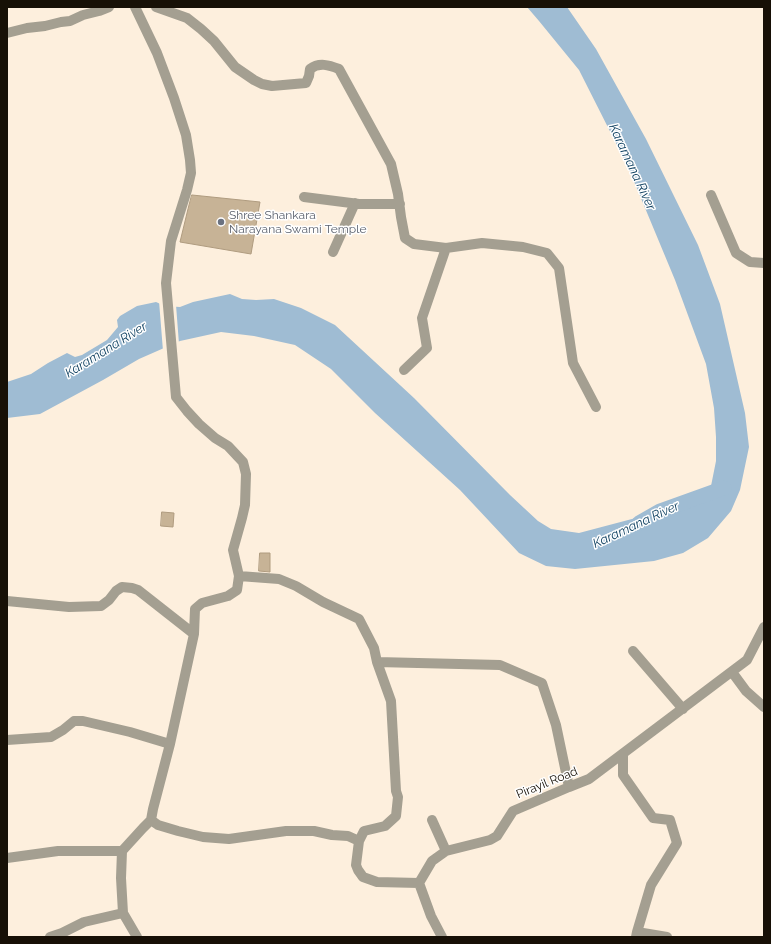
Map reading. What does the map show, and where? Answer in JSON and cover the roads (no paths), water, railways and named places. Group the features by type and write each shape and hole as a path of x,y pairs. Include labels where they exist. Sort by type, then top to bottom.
{"street":[{"path":"7,33 35,26 45,26 70,21 108,7"},
{"path":"135,7 157,53 174,98 186,135 190,160 191,174 188,190 171,241 166,283 176,397 199,424 214,438 228,446 243,462 246,474 245,505 233,550 239,576 237,590 228,596 202,603 195,609 194,634 170,744 151,820 122,851 121,878 124,913 137,937"},
{"path":"156,7 187,18 214,41 235,67 262,84 272,86 306,83 310,69 313,66 320,64 333,66 339,69 391,164 400,204 405,238 414,244 446,248 482,243 524,247 547,253 559,268 573,363 596,408"},
{"path":"711,194 736,253 750,262 764,263"},
{"path":"304,197 355,203 400,204"},
{"path":"333,252 355,203"},
{"path":"404,370 427,348 422,318 446,248"},
{"path":"239,576 278,579 296,586 323,602 359,619 374,648 377,662 391,701 396,791 398,797 396,816 385,826 364,831 359,842 356,865 363,877 377,882 419,883 431,916 442,937"},
{"path":"7,601 69,607 100,606 109,600 116,591 122,587 132,588 138,590 194,634"},
{"name":"Pirayil Road","path":"419,883 432,861 446,852 490,840 497,836 513,811 589,779 623,754 747,660 764,627"},
{"path":"633,651 683,709"},
{"path":"377,662 500,665 542,683 556,725 568,787"},
{"path":"732,672 746,691 764,707"},
{"path":"7,740 51,737 74,721 83,721 130,732 170,744"},
{"path":"623,754 623,775 653,818 670,820 677,843"},
{"path":"151,820 158,825 203,837 229,839 286,831 314,831 332,835 348,836 359,842"},
{"path":"432,820 446,852"},
{"path":"667,937 637,934 651,885 677,843 681,831"},
{"path":"7,858 58,851 122,851"},
{"path":"50,937 84,922 124,913"}],"water":[{"path":"527,7 567,7 596,49 646,139 698,245 720,304 745,413 749,447 740,490 731,511 708,538 683,553 654,561 575,569 546,566 519,553 460,490 375,413 331,369 295,345 254,336 221,332 180,341 139,359 40,414 7,418 7,382 31,374 67,353 75,357 82,355 107,340 118,327 117,320 120,316 137,306 156,302 165,306 180,307 193,302 230,294 242,299 274,299 301,308 335,325 414,398 510,495 538,521 551,529 579,533 700,501 711,486 716,461 714,408 706,364 675,280 628,167 579,70"}],"waterway":[{"name":"Karamana River","path":"639,523 660,511 724,488"}],"place":[{"name":"Shree Shankara Narayana Swami Temple","path":"221,222"}]}
